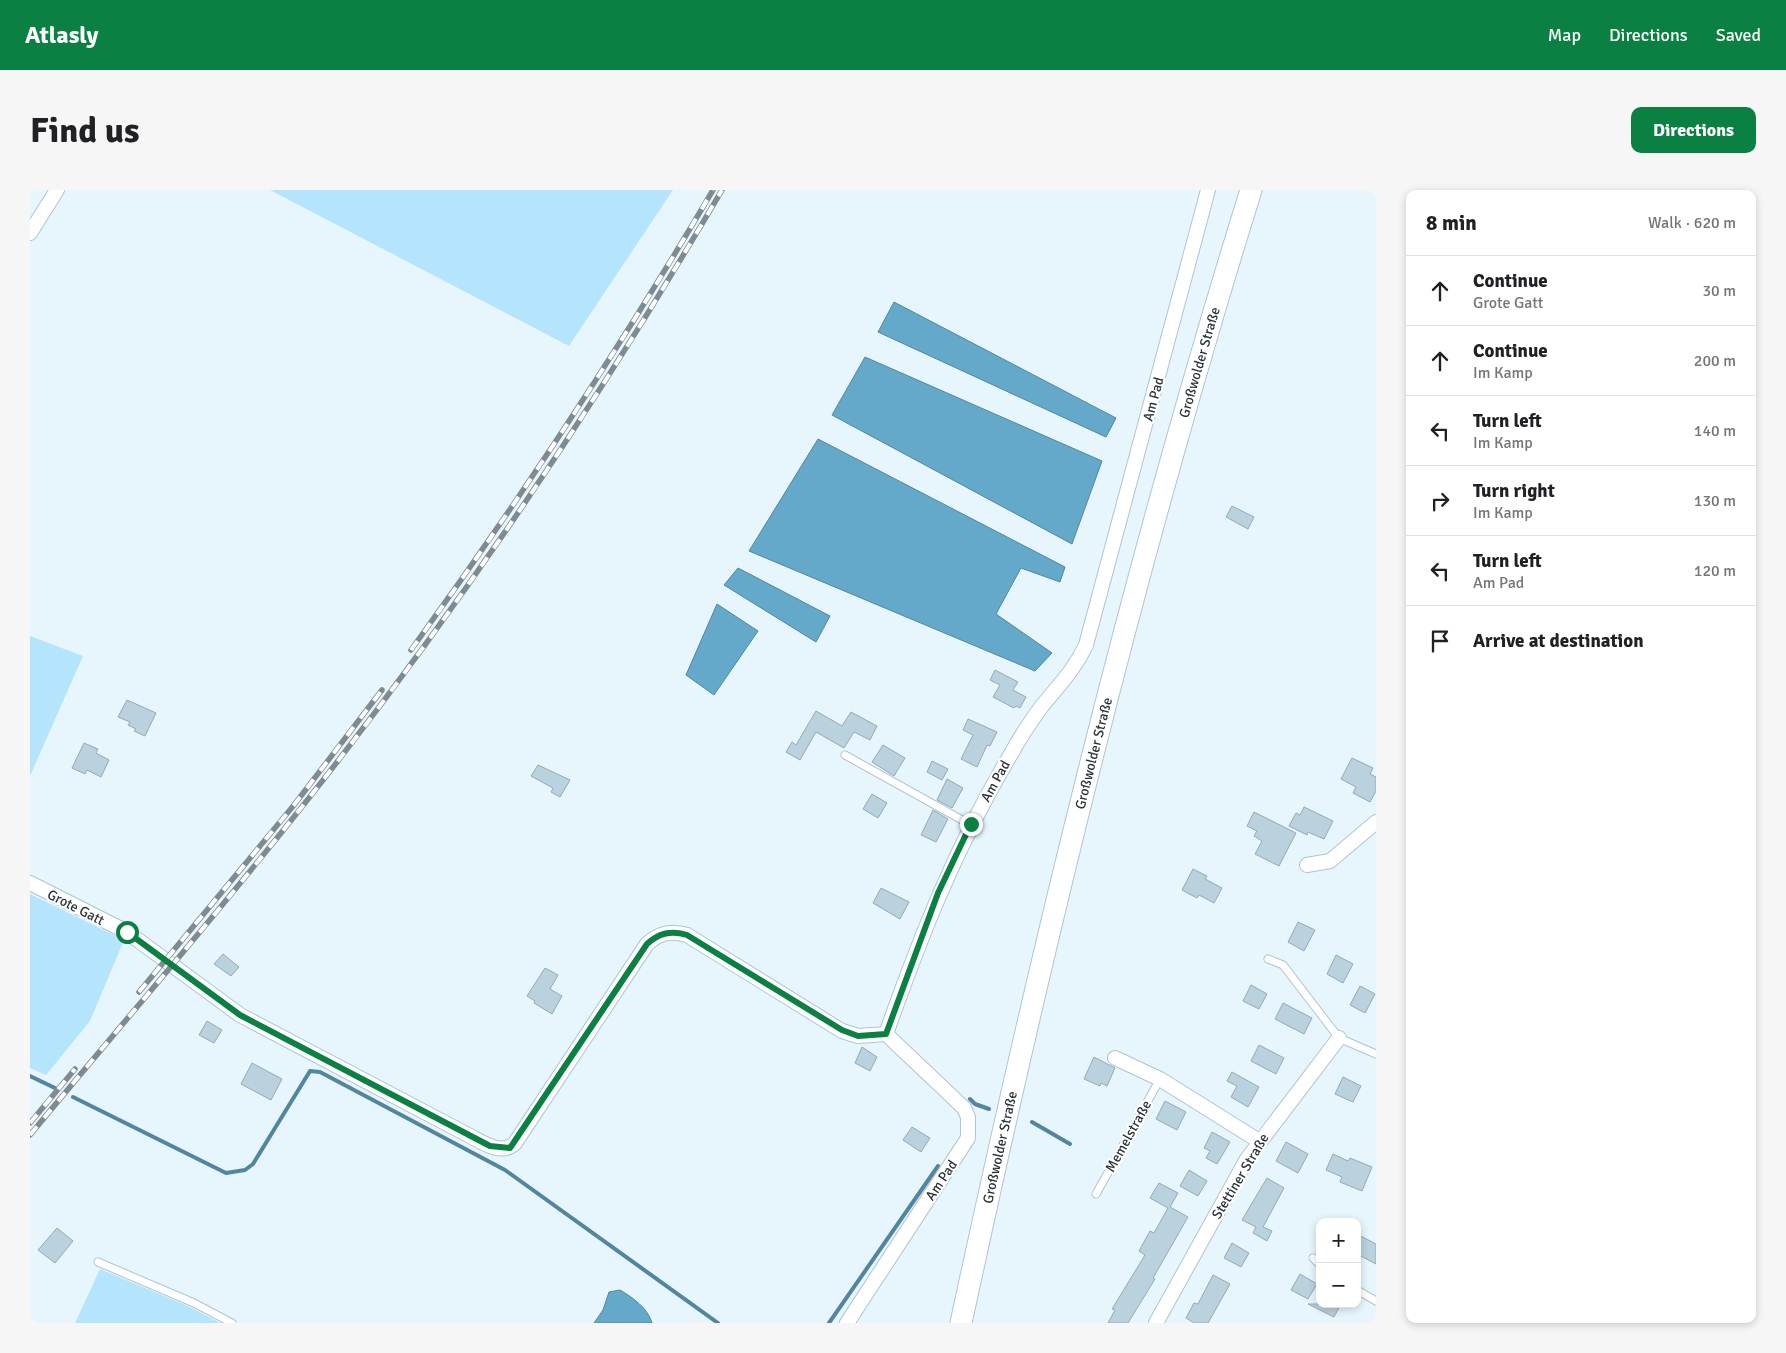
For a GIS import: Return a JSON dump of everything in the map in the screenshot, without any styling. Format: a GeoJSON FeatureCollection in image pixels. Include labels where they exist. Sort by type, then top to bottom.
{"type":"FeatureCollection","features":[{"type":"Feature","properties":{"kind":"main road","name":"Großwolder Straße"},"geometry":{"type":"LineString","coordinates":[[961,1323],[1035,988],[1118,654],[1213,314],[1251,190]]}},
{"type":"Feature","properties":{"kind":"street"},"geometry":{"type":"LineString","coordinates":[[30,232],[57,190]]}},
{"type":"Feature","properties":{"kind":"street","name":"Am Pad"},"geometry":{"type":"LineString","coordinates":[[847,1323],[968,1138],[968,1117],[964,1108],[886,1034],[938,893],[971,824],[1026,730],[1041,708],[1075,668],[1086,645],[1208,190]]}},
{"type":"Feature","properties":{"kind":"street"},"geometry":{"type":"LineString","coordinates":[[1307,864],[1330,861],[1376,822]]}},
{"type":"Feature","properties":{"kind":"street","name":"Grote Gatt"},"geometry":{"type":"LineString","coordinates":[[30,883],[127,932],[240,1015],[470,1136],[490,1146],[500,1148],[510,1148],[515,1143],[647,944],[661,934],[671,932],[687,935],[842,1030],[858,1036],[886,1034]]}},
{"type":"Feature","properties":{"kind":"street","name":"Stettiner Straße"},"geometry":{"type":"LineString","coordinates":[[1156,1323],[1247,1159],[1339,1038]]}},
{"type":"Feature","properties":{"kind":"street"},"geometry":{"type":"LineString","coordinates":[[1115,1058],[1160,1079],[1259,1141]]}},
{"type":"Feature","properties":{"kind":"lane"},"geometry":{"type":"LineString","coordinates":[[845,755],[971,824]]}},
{"type":"Feature","properties":{"kind":"lane"},"geometry":{"type":"LineString","coordinates":[[1268,959],[1282,965],[1339,1038],[1376,1054]]}},
{"type":"Feature","properties":{"kind":"lane","name":"Memelstraße"},"geometry":{"type":"LineString","coordinates":[[1096,1194],[1160,1079]]}},
{"type":"Feature","properties":{"kind":"lane"},"geometry":{"type":"LineString","coordinates":[[1313,1258],[1318,1263]]}},
{"type":"Feature","properties":{"kind":"lane"},"geometry":{"type":"LineString","coordinates":[[98,1262],[194,1303],[232,1323]]}},
{"type":"Feature","properties":{"kind":"lane"},"geometry":{"type":"LineString","coordinates":[[1361,1292],[1376,1301]]}},
{"type":"Feature","properties":{"kind":"shaded area"},"geometry":{"type":"Polygon","coordinates":[[[270,190],[673,190],[569,346],[270,190]]]}},
{"type":"Feature","properties":{"kind":"shaded area"},"geometry":{"type":"Polygon","coordinates":[[[894,302],[1116,418],[1106,437],[878,332],[894,302]]]}},
{"type":"Feature","properties":{"kind":"shaded area"},"geometry":{"type":"Polygon","coordinates":[[[865,357],[1102,461],[1072,544],[832,415],[865,357]]]}},
{"type":"Feature","properties":{"kind":"shaded area"},"geometry":{"type":"Polygon","coordinates":[[[818,439],[1065,567],[1060,582],[1021,568],[996,614],[1052,653],[1035,671],[749,551],[818,439]]]}},
{"type":"Feature","properties":{"kind":"shaded area"},"geometry":{"type":"Polygon","coordinates":[[[738,568],[830,616],[816,642],[724,585],[738,568]]]}},
{"type":"Feature","properties":{"kind":"shaded area"},"geometry":{"type":"Polygon","coordinates":[[[717,604],[758,631],[714,695],[686,675],[717,604]]]}},
{"type":"Feature","properties":{"kind":"shaded area"},"geometry":{"type":"Polygon","coordinates":[[[30,636],[83,656],[30,776],[30,636]]]}},
{"type":"Feature","properties":{"kind":"shaded area"},"geometry":{"type":"Polygon","coordinates":[[[30,894],[124,940],[90,1021],[46,1075],[30,1068],[30,894]]]}},
{"type":"Feature","properties":{"kind":"shaded area"},"geometry":{"type":"Polygon","coordinates":[[[100,1269],[190,1307],[220,1323],[75,1323],[100,1269]]]}},
{"type":"Feature","properties":{"kind":"shaded area"},"geometry":{"type":"Polygon","coordinates":[[[620,1290],[647,1312],[652,1323],[594,1323],[603,1310],[609,1292],[620,1290]]]}},
{"type":"Feature","properties":{"kind":"building"},"geometry":{"type":"Polygon","coordinates":[[[1232,506],[1254,517],[1248,529],[1226,517],[1232,506]]]}},
{"type":"Feature","properties":{"kind":"building"},"geometry":{"type":"Polygon","coordinates":[[[995,670],[1018,682],[1013,690],[1026,697],[1020,708],[1016,706],[1014,708],[993,697],[1000,685],[990,680],[995,670]]]}},
{"type":"Feature","properties":{"kind":"building"},"geometry":{"type":"Polygon","coordinates":[[[127,700],[156,713],[145,736],[134,731],[136,729],[128,725],[130,722],[118,717],[127,700]]]}},
{"type":"Feature","properties":{"kind":"building"},"geometry":{"type":"Polygon","coordinates":[[[816,711],[842,726],[851,712],[877,726],[870,740],[854,732],[844,748],[816,732],[800,760],[786,752],[792,742],[796,745],[816,711]]]}},
{"type":"Feature","properties":{"kind":"building"},"geometry":{"type":"Polygon","coordinates":[[[968,719],[997,732],[990,746],[987,745],[977,767],[961,759],[973,735],[963,730],[968,719]]]}},
{"type":"Feature","properties":{"kind":"building"},"geometry":{"type":"Polygon","coordinates":[[[84,743],[98,749],[96,753],[109,760],[101,777],[87,770],[85,774],[72,768],[84,743]]]}},
{"type":"Feature","properties":{"kind":"building"},"geometry":{"type":"Polygon","coordinates":[[[883,745],[905,758],[894,776],[872,762],[883,745]]]}},
{"type":"Feature","properties":{"kind":"building"},"geometry":{"type":"Polygon","coordinates":[[[1352,758],[1373,768],[1370,774],[1376,777],[1376,791],[1370,802],[1353,793],[1356,787],[1341,779],[1352,758]]]}},
{"type":"Feature","properties":{"kind":"building"},"geometry":{"type":"Polygon","coordinates":[[[932,761],[948,769],[942,780],[927,772],[932,761]]]}},
{"type":"Feature","properties":{"kind":"building"},"geometry":{"type":"Polygon","coordinates":[[[538,765],[570,780],[560,797],[551,792],[553,788],[531,776],[538,765]]]}},
{"type":"Feature","properties":{"kind":"building"},"geometry":{"type":"Polygon","coordinates":[[[947,779],[963,788],[952,808],[937,800],[947,779]]]}},
{"type":"Feature","properties":{"kind":"building"},"geometry":{"type":"Polygon","coordinates":[[[872,794],[887,803],[878,818],[863,809],[872,794]]]}},
{"type":"Feature","properties":{"kind":"building"},"geometry":{"type":"Polygon","coordinates":[[[1304,807],[1333,821],[1324,839],[1308,832],[1307,835],[1289,826],[1296,813],[1300,815],[1304,807]]]}},
{"type":"Feature","properties":{"kind":"building"},"geometry":{"type":"Polygon","coordinates":[[[933,810],[948,819],[936,842],[921,835],[933,810]]]}},
{"type":"Feature","properties":{"kind":"building"},"geometry":{"type":"Polygon","coordinates":[[[1254,812],[1296,833],[1279,866],[1255,854],[1262,841],[1254,836],[1257,831],[1247,826],[1254,812]]]}},
{"type":"Feature","properties":{"kind":"building"},"geometry":{"type":"Polygon","coordinates":[[[1193,869],[1207,876],[1205,879],[1222,888],[1214,903],[1199,895],[1197,898],[1182,890],[1193,869]]]}},
{"type":"Feature","properties":{"kind":"building"},"geometry":{"type":"Polygon","coordinates":[[[881,888],[909,902],[900,919],[873,903],[881,888]]]}},
{"type":"Feature","properties":{"kind":"building"},"geometry":{"type":"Polygon","coordinates":[[[1298,922],[1315,930],[1304,951],[1288,942],[1298,922]]]}},
{"type":"Feature","properties":{"kind":"building"},"geometry":{"type":"Polygon","coordinates":[[[223,954],[239,967],[231,976],[214,964],[223,954]]]}},
{"type":"Feature","properties":{"kind":"building"},"geometry":{"type":"Polygon","coordinates":[[[1336,955],[1353,964],[1343,983],[1327,974],[1336,955]]]}},
{"type":"Feature","properties":{"kind":"building"},"geometry":{"type":"Polygon","coordinates":[[[545,968],[558,975],[550,989],[562,996],[552,1014],[534,1003],[535,1001],[527,996],[545,968]]]}},
{"type":"Feature","properties":{"kind":"building"},"geometry":{"type":"Polygon","coordinates":[[[1251,985],[1267,994],[1259,1009],[1243,1001],[1251,985]]]}},
{"type":"Feature","properties":{"kind":"building"},"geometry":{"type":"Polygon","coordinates":[[[1360,986],[1375,994],[1365,1013],[1350,1005],[1360,986]]]}},
{"type":"Feature","properties":{"kind":"building"},"geometry":{"type":"Polygon","coordinates":[[[1283,1003],[1312,1018],[1304,1034],[1275,1019],[1283,1003]]]}},
{"type":"Feature","properties":{"kind":"building"},"geometry":{"type":"Polygon","coordinates":[[[207,1021],[222,1030],[214,1043],[199,1035],[207,1021]]]}},
{"type":"Feature","properties":{"kind":"building"},"geometry":{"type":"Polygon","coordinates":[[[1259,1045],[1284,1058],[1276,1074],[1251,1061],[1259,1045]]]}},
{"type":"Feature","properties":{"kind":"building"},"geometry":{"type":"Polygon","coordinates":[[[862,1047],[877,1057],[870,1071],[855,1063],[862,1047]]]}},
{"type":"Feature","properties":{"kind":"building"},"geometry":{"type":"Polygon","coordinates":[[[1094,1057],[1115,1068],[1107,1086],[1101,1083],[1100,1086],[1084,1079],[1094,1057]]]}},
{"type":"Feature","properties":{"kind":"building"},"geometry":{"type":"Polygon","coordinates":[[[252,1063],[282,1079],[271,1100],[241,1084],[252,1063]]]}},
{"type":"Feature","properties":{"kind":"building"},"geometry":{"type":"Polygon","coordinates":[[[1232,1072],[1259,1087],[1248,1107],[1231,1097],[1237,1086],[1227,1081],[1232,1072]]]}},
{"type":"Feature","properties":{"kind":"building"},"geometry":{"type":"Polygon","coordinates":[[[1343,1077],[1361,1086],[1353,1102],[1335,1094],[1343,1077]]]}},
{"type":"Feature","properties":{"kind":"building"},"geometry":{"type":"Polygon","coordinates":[[[1165,1101],[1186,1112],[1177,1130],[1156,1119],[1165,1101]]]}},
{"type":"Feature","properties":{"kind":"building"},"geometry":{"type":"Polygon","coordinates":[[[912,1127],[930,1138],[921,1152],[903,1140],[912,1127]]]}},
{"type":"Feature","properties":{"kind":"building"},"geometry":{"type":"Polygon","coordinates":[[[1212,1132],[1230,1142],[1217,1164],[1206,1158],[1210,1151],[1204,1148],[1212,1132]]]}},
{"type":"Feature","properties":{"kind":"building"},"geometry":{"type":"Polygon","coordinates":[[[1286,1142],[1308,1154],[1298,1173],[1276,1161],[1286,1142]]]}},
{"type":"Feature","properties":{"kind":"building"},"geometry":{"type":"Polygon","coordinates":[[[1333,1154],[1348,1161],[1350,1158],[1372,1167],[1362,1191],[1340,1182],[1342,1177],[1326,1170],[1333,1154]]]}},
{"type":"Feature","properties":{"kind":"building"},"geometry":{"type":"Polygon","coordinates":[[[1189,1170],[1207,1181],[1198,1196],[1180,1186],[1189,1170]]]}},
{"type":"Feature","properties":{"kind":"building"},"geometry":{"type":"Polygon","coordinates":[[[1267,1178],[1284,1188],[1263,1227],[1272,1231],[1267,1241],[1253,1233],[1256,1227],[1242,1220],[1267,1178]]]}},
{"type":"Feature","properties":{"kind":"building"},"geometry":{"type":"Polygon","coordinates":[[[1159,1183],[1178,1193],[1170,1207],[1188,1217],[1153,1278],[1155,1279],[1128,1323],[1108,1323],[1115,1310],[1112,1309],[1145,1255],[1139,1251],[1150,1231],[1154,1233],[1168,1208],[1150,1198],[1159,1183]]]}},
{"type":"Feature","properties":{"kind":"building"},"geometry":{"type":"Polygon","coordinates":[[[57,1228],[73,1241],[55,1263],[38,1250],[57,1228]]]}},
{"type":"Feature","properties":{"kind":"building"},"geometry":{"type":"Polygon","coordinates":[[[1361,1236],[1376,1244],[1376,1264],[1361,1256],[1361,1236]]]}},
{"type":"Feature","properties":{"kind":"building"},"geometry":{"type":"Polygon","coordinates":[[[1232,1243],[1249,1253],[1241,1267],[1224,1258],[1232,1243]]]}},
{"type":"Feature","properties":{"kind":"building"},"geometry":{"type":"Polygon","coordinates":[[[1300,1274],[1316,1283],[1308,1299],[1291,1290],[1300,1274]]]}},
{"type":"Feature","properties":{"kind":"building"},"geometry":{"type":"Polygon","coordinates":[[[1213,1275],[1230,1284],[1208,1323],[1194,1323],[1186,1318],[1194,1303],[1198,1304],[1213,1275]]]}},
{"type":"Feature","properties":{"kind":"building"},"geometry":{"type":"Polygon","coordinates":[[[1308,1304],[1316,1304],[1316,1308],[1308,1304]]]}},
{"type":"Feature","properties":{"kind":"building"},"geometry":{"type":"Polygon","coordinates":[[[1316,1308],[1339,1308],[1334,1317],[1316,1308]]]}},
{"type":"Feature","properties":{"kind":"waterway"},"geometry":{"type":"LineString","coordinates":[[73,1097],[226,1173],[245,1170],[253,1164],[310,1071],[320,1072],[505,1170],[718,1323]]}},
{"type":"Feature","properties":{"kind":"waterway"},"geometry":{"type":"LineString","coordinates":[[30,1076],[57,1089]]}},
{"type":"Feature","properties":{"kind":"waterway"},"geometry":{"type":"LineString","coordinates":[[970,1099],[975,1104],[989,1109]]}},
{"type":"Feature","properties":{"kind":"waterway"},"geometry":{"type":"LineString","coordinates":[[1032,1122],[1070,1144]]}},
{"type":"Feature","properties":{"kind":"waterway"},"geometry":{"type":"LineString","coordinates":[[829,1323],[938,1166]]}},
{"type":"Feature","properties":{"kind":"railway"},"geometry":{"type":"LineString","coordinates":[[411,650],[491,537],[568,423],[642,308],[713,190]]}},
{"type":"Feature","properties":{"kind":"railway"},"geometry":{"type":"LineString","coordinates":[[30,1135],[268,849],[414,659],[469,583],[574,429],[625,350],[722,190]]}},
{"type":"Feature","properties":{"kind":"railway"},"geometry":{"type":"LineString","coordinates":[[139,992],[294,805],[382,690]]}},
{"type":"Feature","properties":{"kind":"railway"},"geometry":{"type":"LineString","coordinates":[[30,1123],[75,1069]]}},
{"type":"Feature","properties":{"kind":"route"},"geometry":{"type":"LineString","coordinates":[[127,932],[240,1015],[490,1146],[510,1148],[647,944],[661,934],[679,932],[687,935],[842,1030],[858,1036],[886,1034],[938,893],[971,824]]}}]}
